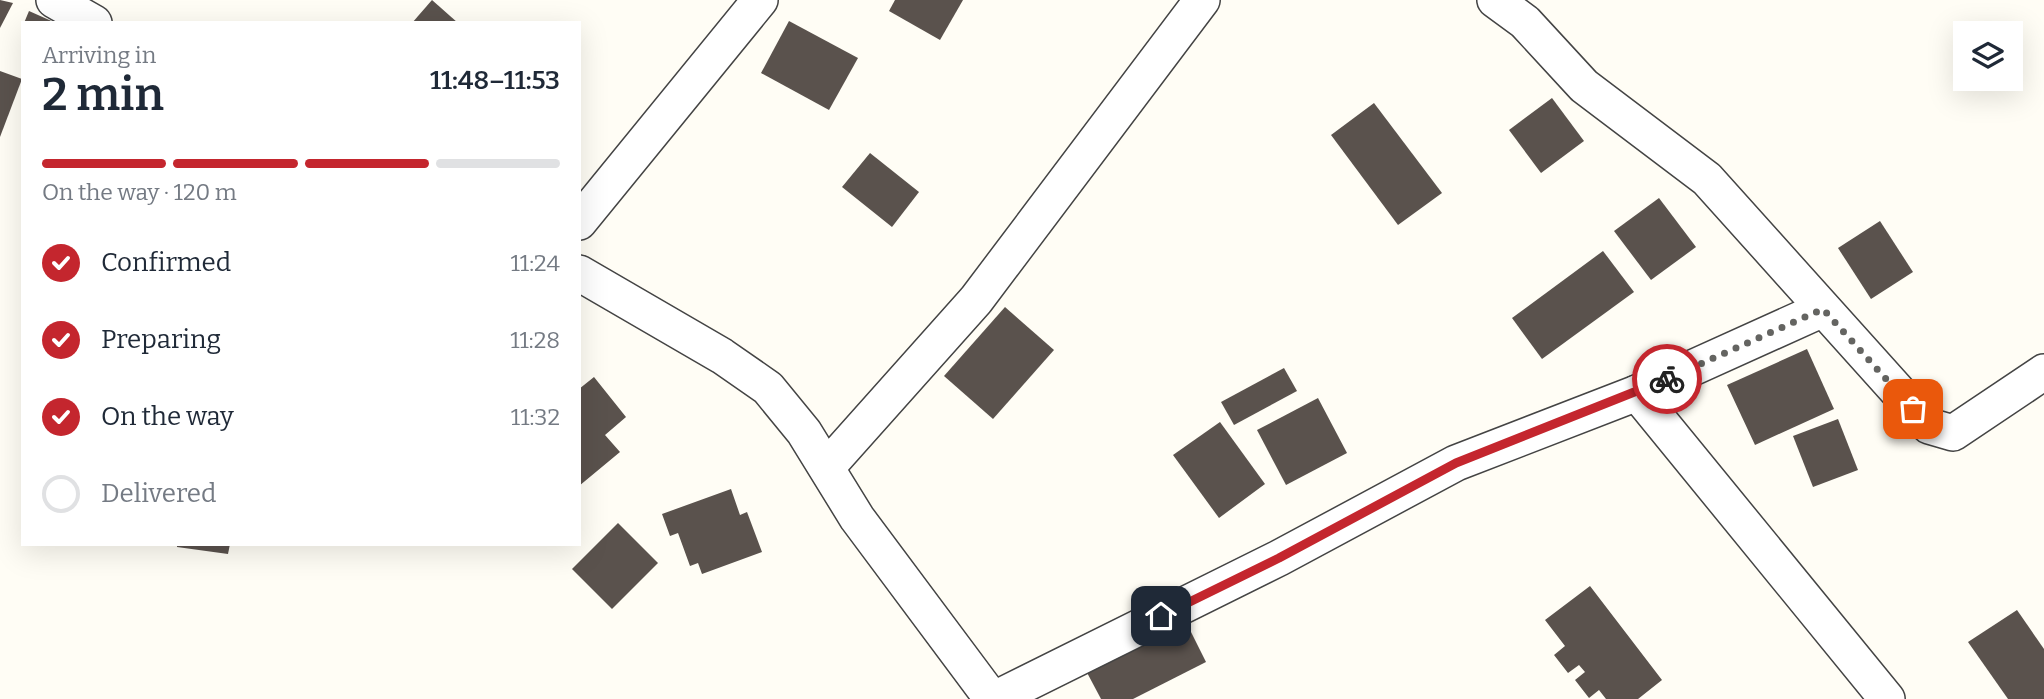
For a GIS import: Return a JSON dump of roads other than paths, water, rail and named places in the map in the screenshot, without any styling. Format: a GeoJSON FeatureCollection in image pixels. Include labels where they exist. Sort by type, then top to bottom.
{"type":"FeatureCollection","features":[{"type":"Feature","properties":{"kind":"street"},"geometry":{"type":"LineString","coordinates":[[54,0],[91,21]]}},
{"type":"Feature","properties":{"kind":"street"},"geometry":{"type":"LineString","coordinates":[[581,220],[760,0]]}},
{"type":"Feature","properties":{"kind":"street"},"geometry":{"type":"LineString","coordinates":[[827,467],[976,300],[1202,0]]}},
{"type":"Feature","properties":{"kind":"street"},"geometry":{"type":"LineString","coordinates":[[1495,0],[1525,22],[1584,86],[1707,179],[1928,426],[1953,433],[2044,372]]}},
{"type":"Feature","properties":{"kind":"street"},"geometry":{"type":"LineString","coordinates":[[581,274],[722,356],[768,388],[804,432],[857,518],[993,699],[1279,558],[1456,463],[1637,393],[1823,309]]}},
{"type":"Feature","properties":{"kind":"street"},"geometry":{"type":"LineString","coordinates":[[1637,393],[1887,699]]}}]}
